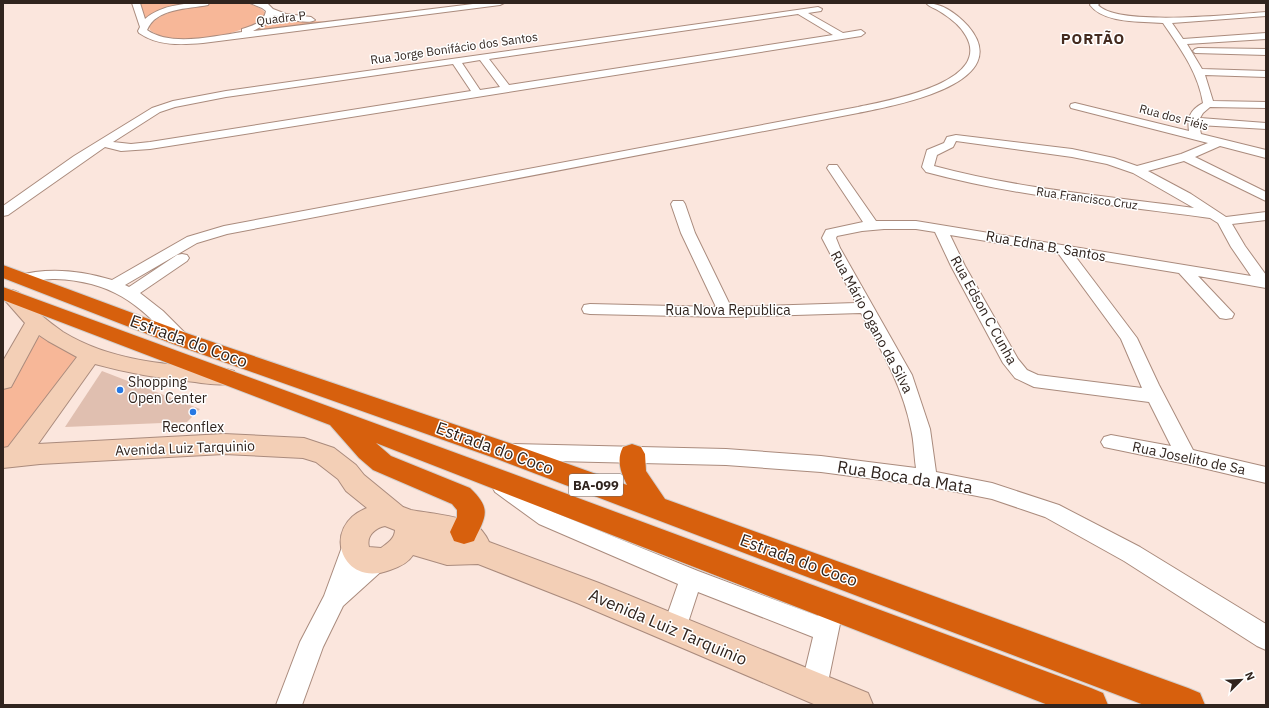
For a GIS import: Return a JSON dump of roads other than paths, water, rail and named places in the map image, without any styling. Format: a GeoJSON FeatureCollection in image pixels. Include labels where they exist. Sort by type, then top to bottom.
{"type":"FeatureCollection","features":[{"type":"Feature","properties":{"kind":"highway","name":"Estrada do Coco"},"geometry":{"type":"LineString","coordinates":[[10,285],[181,339],[506,452],[1188,705]]}},
{"type":"Feature","properties":{"kind":"highway","name":"Estrada do Coco"},"geometry":{"type":"LineString","coordinates":[[10,285],[226,377],[488,475],[829,618],[1091,705]]}},
{"type":"Feature","properties":{"kind":"highway"},"geometry":{"type":"LineString","coordinates":[[338,419],[368,452],[382,463],[461,496],[471,506],[472,541]]}},
{"type":"Feature","properties":{"kind":"highway"},"geometry":{"type":"LineString","coordinates":[[632,454],[633,471],[654,507]]}},
{"type":"Feature","properties":{"kind":"street"},"geometry":{"type":"LineString","coordinates":[[136,3],[143,25],[142,31],[147,36],[157,39],[185,41],[210,39],[238,33],[265,21],[270,15],[270,11]]}},
{"type":"Feature","properties":{"kind":"street"},"geometry":{"type":"LineString","coordinates":[[143,25],[150,19],[162,13],[177,8],[205,3]]}},
{"type":"Feature","properties":{"kind":"street"},"geometry":{"type":"LineString","coordinates":[[254,3],[265,6],[270,11],[284,16],[311,20],[356,21],[500,3]]}},
{"type":"Feature","properties":{"kind":"street"},"geometry":{"type":"LineString","coordinates":[[113,286],[192,240],[254,224],[858,110],[922,95],[941,88],[954,80],[971,65],[976,55],[975,46],[969,33],[957,20],[941,8],[930,3]]}},
{"type":"Feature","properties":{"kind":"street"},"geometry":{"type":"LineString","coordinates":[[1096,3],[1094,5],[1098,10],[1111,16],[1166,21],[1266,14]]}},
{"type":"Feature","properties":{"kind":"street","name":"Rua Jorge Bonifácio dos Santos"},"geometry":{"type":"LineString","coordinates":[[51,181],[78,159],[156,110],[181,102],[226,94],[818,9]]}},
{"type":"Feature","properties":{"kind":"street"},"geometry":{"type":"LineString","coordinates":[[800,12],[842,36]]}},
{"type":"Feature","properties":{"kind":"street","name":"Quadra P"},"geometry":{"type":"LineString","coordinates":[[210,39],[356,21]]}},
{"type":"Feature","properties":{"kind":"street"},"geometry":{"type":"LineString","coordinates":[[1166,21],[1199,72],[1207,96],[1208,104]]}},
{"type":"Feature","properties":{"kind":"street"},"geometry":{"type":"LineString","coordinates":[[3,227],[9,209],[51,181],[118,147],[177,141],[861,33]]}},
{"type":"Feature","properties":{"kind":"street"},"geometry":{"type":"LineString","coordinates":[[1183,46],[1266,36]]}},
{"type":"Feature","properties":{"kind":"street"},"geometry":{"type":"LineString","coordinates":[[1183,46],[1266,52]]}},
{"type":"Feature","properties":{"kind":"street"},"geometry":{"type":"LineString","coordinates":[[482,58],[506,88]]}},
{"type":"Feature","properties":{"kind":"street"},"geometry":{"type":"LineString","coordinates":[[456,61],[476,93]]}},
{"type":"Feature","properties":{"kind":"street"},"geometry":{"type":"LineString","coordinates":[[1199,72],[1266,74]]}},
{"type":"Feature","properties":{"kind":"street"},"geometry":{"type":"LineString","coordinates":[[1196,136],[1192,125],[1201,107],[1208,104],[1266,105]]}},
{"type":"Feature","properties":{"kind":"street","name":"Rua dos Fiéis"},"geometry":{"type":"LineString","coordinates":[[1075,106],[1266,154]]}},
{"type":"Feature","properties":{"kind":"street"},"geometry":{"type":"LineString","coordinates":[[1193,121],[1266,126]]}},
{"type":"Feature","properties":{"kind":"street","name":"Rua Francisco Cruz"},"geometry":{"type":"LineString","coordinates":[[1137,170],[1110,161],[1072,153],[963,139],[950,139],[948,145],[931,153],[928,163],[928,167],[930,169],[963,178],[1114,202],[1218,217],[1266,216]]}},
{"type":"Feature","properties":{"kind":"street"},"geometry":{"type":"LineString","coordinates":[[1137,170],[1185,157],[1219,142]]}},
{"type":"Feature","properties":{"kind":"street"},"geometry":{"type":"LineString","coordinates":[[105,143],[118,147]]}},
{"type":"Feature","properties":{"kind":"street"},"geometry":{"type":"LineString","coordinates":[[1185,157],[1266,197]]}},
{"type":"Feature","properties":{"kind":"street"},"geometry":{"type":"LineString","coordinates":[[832,168],[873,227]]}},
{"type":"Feature","properties":{"kind":"street"},"geometry":{"type":"LineString","coordinates":[[1137,170],[1186,197],[1218,217],[1265,283]]}},
{"type":"Feature","properties":{"kind":"street"},"geometry":{"type":"LineString","coordinates":[[678,204],[688,233],[726,312]]}},
{"type":"Feature","properties":{"kind":"street","name":"Rua Edna B. Santos"},"geometry":{"type":"LineString","coordinates":[[829,238],[831,233],[839,230],[916,225],[1062,248],[1265,283]]}},
{"type":"Feature","properties":{"kind":"street","name":"Rua Edson C Cunha"},"geometry":{"type":"LineString","coordinates":[[940,229],[958,266],[1012,363],[1021,374],[1034,381],[1156,396]]}},
{"type":"Feature","properties":{"kind":"street"},"geometry":{"type":"LineString","coordinates":[[130,293],[198,248],[212,236]]}},
{"type":"Feature","properties":{"kind":"street","name":"Rua Mário Ogano da Silva"},"geometry":{"type":"LineString","coordinates":[[829,238],[833,248],[903,375],[914,404],[921,429],[927,478]]}},
{"type":"Feature","properties":{"kind":"street"},"geometry":{"type":"LineString","coordinates":[[1062,248],[1129,338],[1186,456]]}},
{"type":"Feature","properties":{"kind":"street"},"geometry":{"type":"LineString","coordinates":[[1182,269],[1226,314]]}},
{"type":"Feature","properties":{"kind":"street"},"geometry":{"type":"LineString","coordinates":[[181,339],[155,312],[130,293],[113,286],[61,274],[49,274],[10,285],[36,322],[67,343],[91,354],[133,367],[163,372],[226,377]]}},
{"type":"Feature","properties":{"kind":"street"},"geometry":{"type":"LineString","coordinates":[[132,275],[143,276],[150,280]]}},
{"type":"Feature","properties":{"kind":"street","name":"Rua Nova Republica"},"geometry":{"type":"LineString","coordinates":[[590,309],[726,312],[866,308]]}},
{"type":"Feature","properties":{"kind":"street"},"geometry":{"type":"LineString","coordinates":[[3,381],[36,322]]}},
{"type":"Feature","properties":{"kind":"street"},"geometry":{"type":"LineString","coordinates":[[9,457],[91,354]]}},
{"type":"Feature","properties":{"kind":"street","name":"Rua Joselito de Sa"},"geometry":{"type":"LineString","coordinates":[[1111,442],[1186,456],[1266,475]]}},
{"type":"Feature","properties":{"kind":"street","name":"Avenida Luiz Tarquinio"},"geometry":{"type":"LineString","coordinates":[[9,457],[224,444],[304,448],[325,455],[347,472],[355,483],[402,525],[447,552],[472,541],[674,630],[856,705]]}},
{"type":"Feature","properties":{"kind":"street","name":"Rua Boca da Mata"},"geometry":{"type":"LineString","coordinates":[[506,452],[726,457],[814,463],[927,478],[992,491],[1052,511],[1132,554],[1266,638]]}},
{"type":"Feature","properties":{"kind":"street"},"geometry":{"type":"LineString","coordinates":[[488,475],[546,518],[691,579],[829,618],[814,687]]}},
{"type":"Feature","properties":{"kind":"street"},"geometry":{"type":"LineString","coordinates":[[289,705],[312,642],[334,600],[357,536],[376,516],[402,525],[402,549],[395,555],[377,561],[369,561],[361,558],[356,553],[357,536],[355,483]]}},
{"type":"Feature","properties":{"kind":"street"},"geometry":{"type":"LineString","coordinates":[[334,600],[377,561]]}},
{"type":"Feature","properties":{"kind":"street"},"geometry":{"type":"LineString","coordinates":[[674,630],[691,579]]}},
{"type":"Feature","properties":{"kind":"place","name":"Shopping Open Center"},"geometry":{"type":"Point","coordinates":[120,390]}},
{"type":"Feature","properties":{"kind":"place","name":"Reconflex"},"geometry":{"type":"Point","coordinates":[193,412]}},
{"type":"Feature","properties":{"kind":"district","name":"PORTÃO"},"geometry":{"type":"Point","coordinates":[1093,38]}}]}
